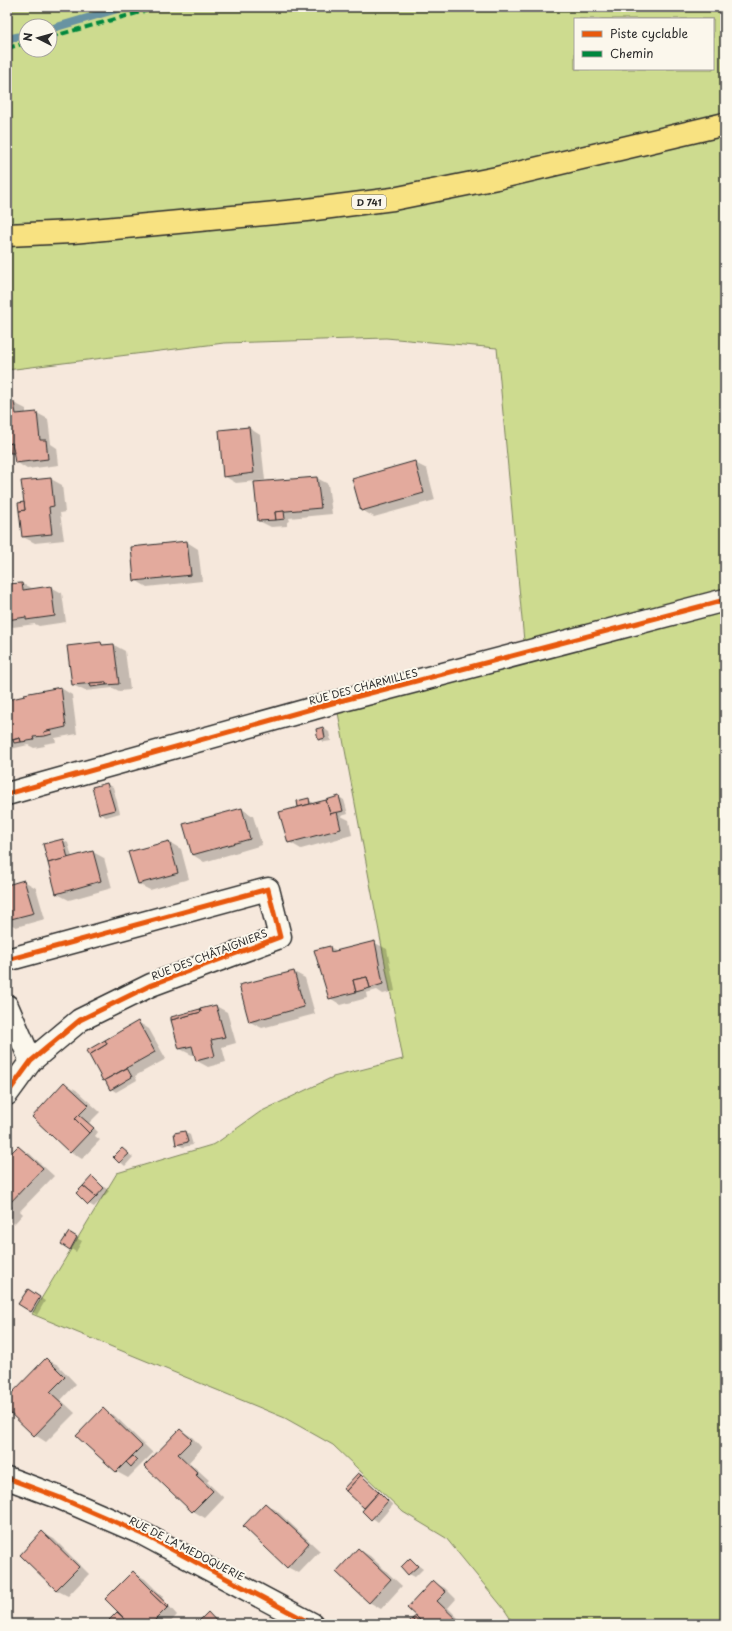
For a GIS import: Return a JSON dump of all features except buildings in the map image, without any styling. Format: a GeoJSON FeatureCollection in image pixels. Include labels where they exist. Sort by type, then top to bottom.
{"type":"FeatureCollection","features":[{"type":"Feature","properties":{"kind":"main road","name":"D 741"},"geometry":{"type":"LineString","coordinates":[[7,236],[72,232],[300,211],[393,199],[497,178],[725,124]]}},
{"type":"Feature","properties":{"kind":"street","name":"RUE DES CHARMILLES"},"geometry":{"type":"LineString","coordinates":[[7,794],[336,702],[725,600]]}},
{"type":"Feature","properties":{"kind":"street","name":"RUE DES CHÂTAIGNIERS"},"geometry":{"type":"LineString","coordinates":[[7,960],[268,889],[280,937],[144,988],[80,1020],[31,1061],[7,1094]]}},
{"type":"Feature","properties":{"kind":"street"},"geometry":{"type":"LineString","coordinates":[[7,1006],[31,1061]]}},
{"type":"Feature","properties":{"kind":"street","name":"RUE DE LA MEDOQUERIE"},"geometry":{"type":"LineString","coordinates":[[7,1478],[58,1497],[143,1534],[312,1624]]}},
{"type":"Feature","properties":{"kind":"green space"},"geometry":{"type":"Polygon","coordinates":[[[7,7],[725,7],[725,1624],[514,1624],[504,1609],[446,1538],[403,1512],[333,1445],[285,1418],[32,1314],[117,1173],[215,1144],[260,1112],[333,1077],[403,1059],[336,702],[525,652],[497,348],[386,338],[224,343],[7,370],[7,7]]]}},
{"type":"Feature","properties":{"kind":"waterway"},"geometry":{"type":"LineString","coordinates":[[58,27],[124,7]]}},
{"type":"Feature","properties":{"kind":"waterway"},"geometry":{"type":"LineString","coordinates":[[7,39],[18,37]]}},
{"type":"Feature","properties":{"kind":"marked path"},"geometry":{"type":"LineString","coordinates":[[7,11],[12,7]]}},
{"type":"Feature","properties":{"kind":"marked path"},"geometry":{"type":"LineString","coordinates":[[58,35],[159,7]]}},
{"type":"Feature","properties":{"kind":"marked path"},"geometry":{"type":"LineString","coordinates":[[7,48],[18,45]]}},
{"type":"Feature","properties":{"kind":"cycle path"},"geometry":{"type":"LineString","coordinates":[[7,794],[336,702],[725,600]]}},
{"type":"Feature","properties":{"kind":"cycle path"},"geometry":{"type":"LineString","coordinates":[[7,960],[268,889],[280,937],[151,985],[80,1020],[31,1061],[7,1094]]}},
{"type":"Feature","properties":{"kind":"cycle path"},"geometry":{"type":"LineString","coordinates":[[7,1478],[58,1497],[143,1534],[312,1624]]}}]}
